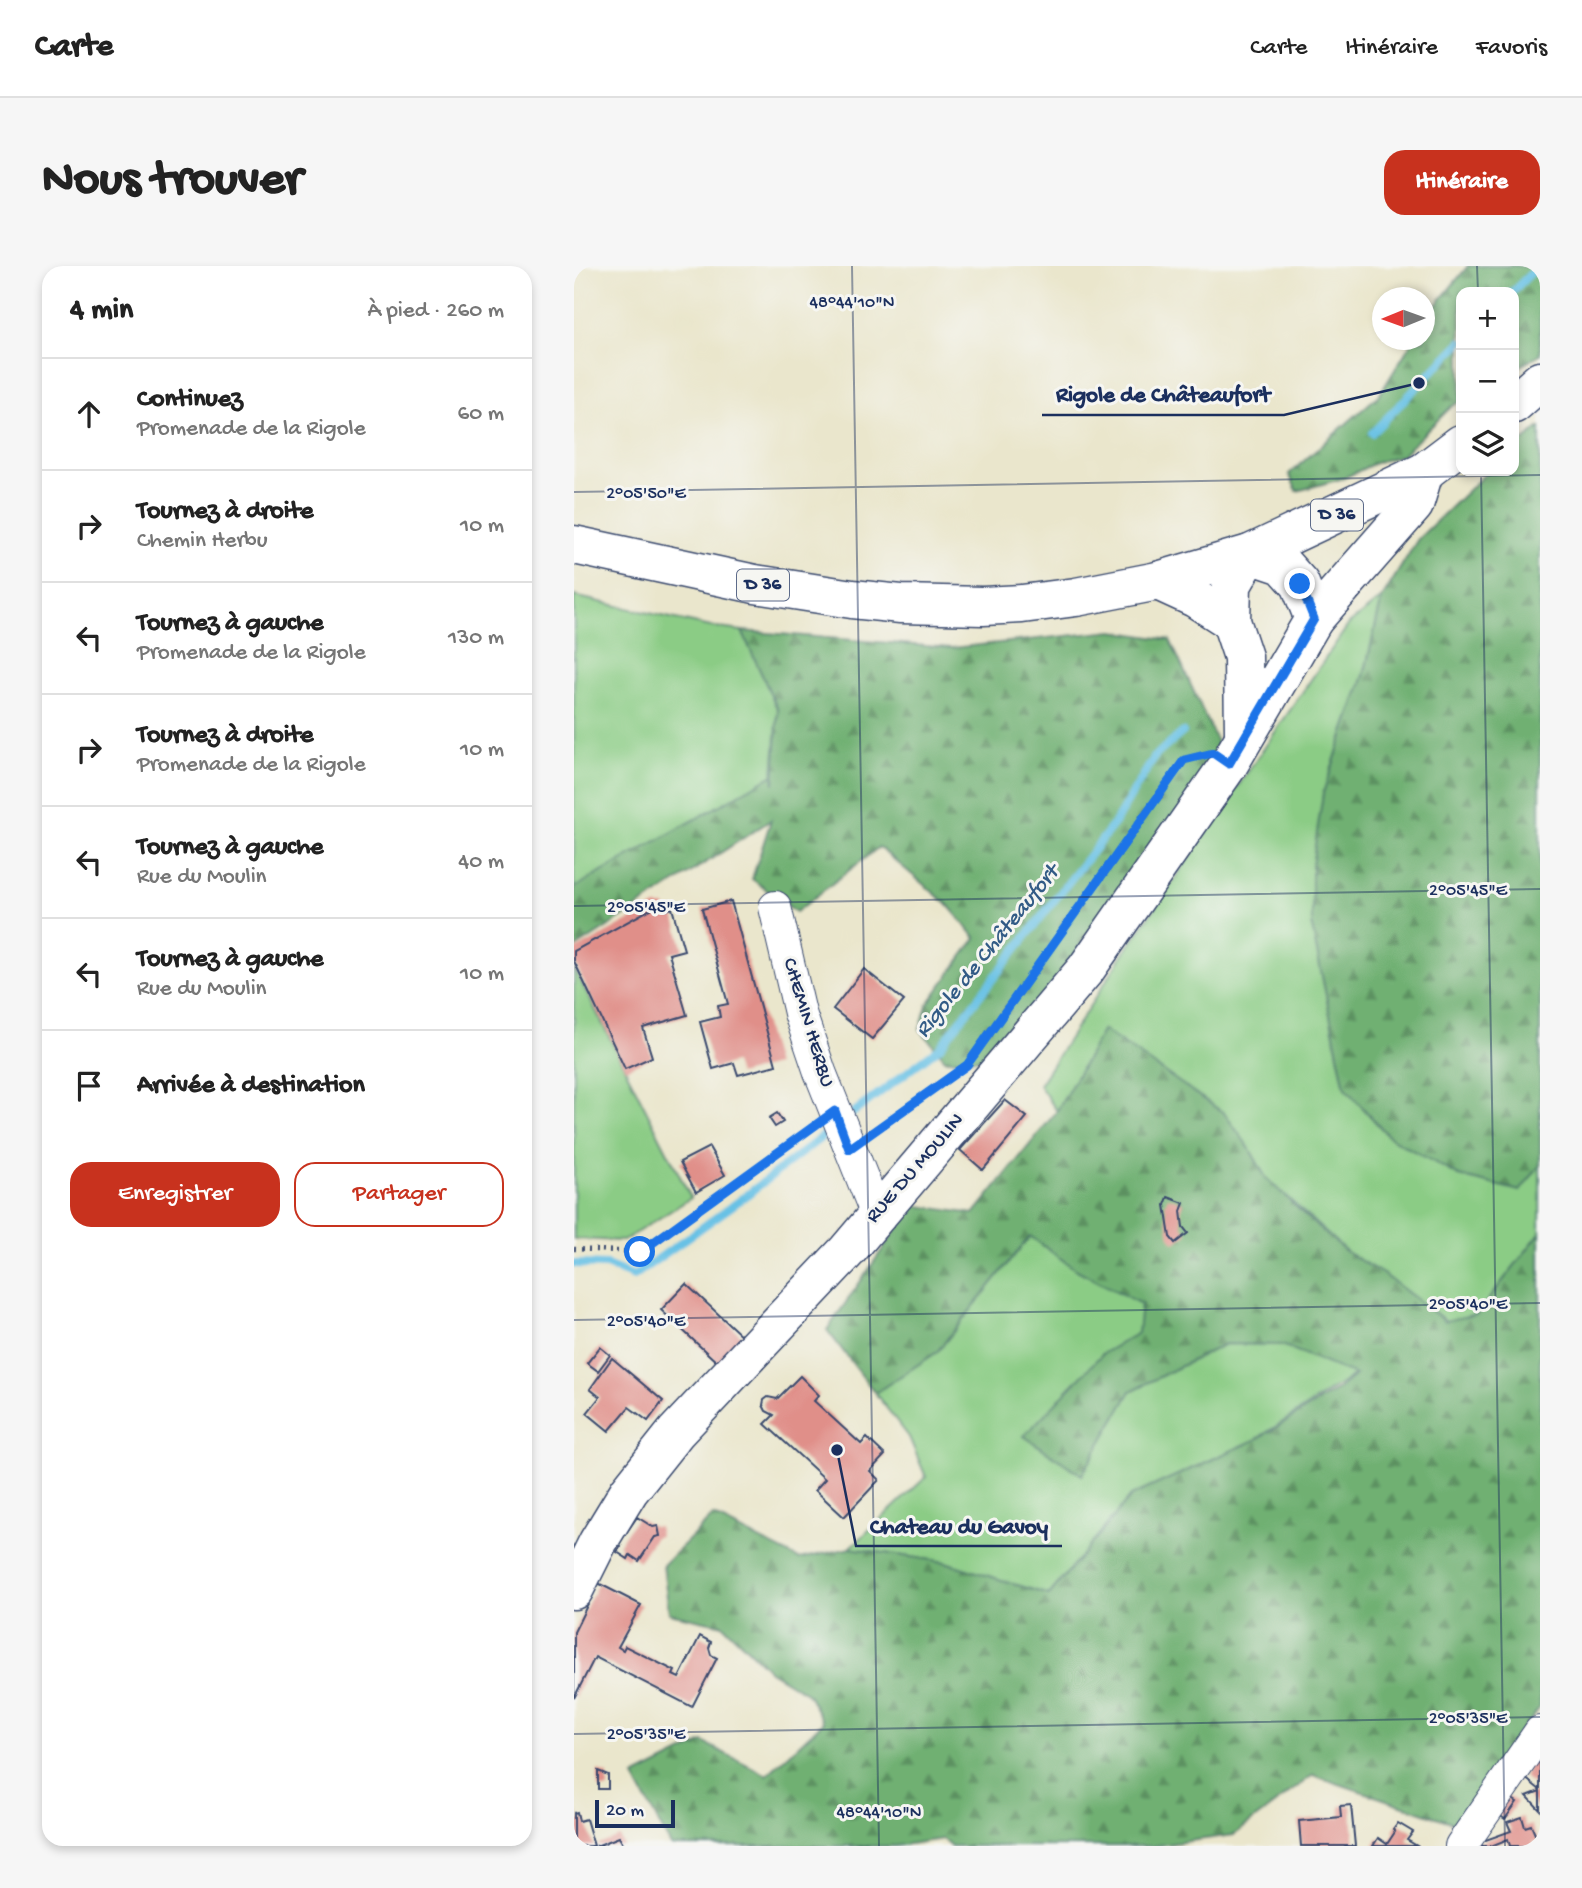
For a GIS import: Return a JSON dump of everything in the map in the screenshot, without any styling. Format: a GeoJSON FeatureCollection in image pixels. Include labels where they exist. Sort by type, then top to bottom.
{"type":"FeatureCollection","features":[{"type":"Feature","properties":{"kind":"street"},"geometry":{"type":"LineString","coordinates":[[1519,400],[1540,381]]}},
{"type":"Feature","properties":{"kind":"street","name":"D 36"},"geometry":{"type":"LineString","coordinates":[[574,545],[755,584],[901,604],[1022,604],[1076,597],[1158,581],[1250,554],[1330,519],[1423,472],[1456,448]]}},
{"type":"Feature","properties":{"kind":"street","name":"RUE DU MOULIN"},"geometry":{"type":"LineString","coordinates":[[574,1590],[598,1542],[629,1491],[676,1432],[846,1251],[1086,969],[1236,749],[1314,619],[1414,505],[1423,472]]}},
{"type":"Feature","properties":{"kind":"street"},"geometry":{"type":"LineString","coordinates":[[1236,749],[1243,657],[1231,621],[1232,584],[1250,554],[1283,565],[1300,584],[1314,619]]}},
{"type":"Feature","properties":{"kind":"street"},"geometry":{"type":"LineString","coordinates":[[1158,581],[1195,598],[1231,621]]}},
{"type":"Feature","properties":{"kind":"street","name":"CHEMIN HERBU"},"geometry":{"type":"LineString","coordinates":[[775,908],[800,1013],[877,1215]]}},
{"type":"Feature","properties":{"kind":"street"},"geometry":{"type":"LineString","coordinates":[[1461,1846],[1540,1732]]}},
{"type":"Feature","properties":{"kind":"path"},"geometry":{"type":"LineString","coordinates":[[1007,1008],[1184,760],[1236,749]]}},
{"type":"Feature","properties":{"kind":"path"},"geometry":{"type":"LineString","coordinates":[[574,1249],[640,1252],[842,1129],[956,1072]]}},
{"type":"Feature","properties":{"kind":"green space"},"geometry":{"type":"Polygon","coordinates":[[[1468,266],[1540,266],[1540,354],[1519,367],[1519,287],[1456,287],[1456,404],[1402,455],[1375,463],[1344,478],[1297,491],[1289,474],[1380,394],[1407,350],[1435,350],[1435,306],[1468,266]]]}},
{"type":"Feature","properties":{"kind":"green space"},"geometry":{"type":"Polygon","coordinates":[[[1540,427],[1540,1165],[1520,1191],[1459,1176],[1390,1138],[1345,1088],[1312,927],[1312,865],[1323,793],[1364,676],[1382,598],[1418,539],[1483,476],[1519,476],[1519,444],[1540,427]]]}},
{"type":"Feature","properties":{"kind":"green space"},"geometry":{"type":"Polygon","coordinates":[[[574,596],[711,627],[742,631],[778,710],[773,775],[574,888],[574,596]]]}},
{"type":"Feature","properties":{"kind":"green space"},"geometry":{"type":"Polygon","coordinates":[[[1382,598],[1364,675],[1323,793],[1312,927],[1345,1088],[1390,1138],[1520,1191],[1540,1165],[1540,1233],[1477,1314],[1446,1321],[1386,1276],[1348,1253],[1266,1178],[1248,1146],[1103,1030],[1057,1111],[1039,1085],[1124,953],[1349,624],[1382,598]]]}},
{"type":"Feature","properties":{"kind":"green space"},"geometry":{"type":"Polygon","coordinates":[[[742,631],[951,648],[1113,631],[1170,640],[1217,742],[1204,781],[997,1058],[946,1060],[920,1029],[927,1005],[976,938],[947,904],[879,847],[796,912],[752,879],[771,820],[574,949],[574,888],[773,775],[774,784],[778,710],[742,631]]]}},
{"type":"Feature","properties":{"kind":"green space"},"geometry":{"type":"Polygon","coordinates":[[[574,968],[691,1198],[623,1241],[574,1239],[574,968]]]}},
{"type":"Feature","properties":{"kind":"green space"},"geometry":{"type":"Polygon","coordinates":[[[1103,1030],[1224,1113],[1248,1146],[1266,1178],[1310,1220],[1348,1253],[1386,1276],[1445,1321],[1477,1314],[1540,1233],[1540,1707],[1457,1824],[1313,1775],[1234,1835],[1153,1846],[951,1846],[943,1839],[895,1846],[671,1846],[634,1777],[703,1742],[767,1775],[823,1722],[808,1694],[770,1671],[723,1625],[669,1613],[663,1565],[713,1516],[799,1559],[850,1548],[945,1562],[1049,1595],[1131,1496],[1255,1440],[1337,1390],[1355,1375],[1282,1345],[1225,1344],[1131,1391],[1082,1475],[1024,1436],[1102,1354],[1138,1333],[1141,1304],[1075,1269],[1030,1236],[937,1352],[875,1393],[827,1330],[913,1205],[974,1214],[1057,1111],[1103,1030]]]}},
{"type":"Feature","properties":{"kind":"green space"},"geometry":{"type":"Polygon","coordinates":[[[1030,1236],[1075,1269],[1141,1304],[1139,1333],[1102,1354],[1082,1475],[1131,1391],[1225,1344],[1282,1345],[1356,1374],[1255,1440],[1131,1496],[1049,1595],[945,1562],[850,1548],[926,1477],[909,1437],[875,1393],[937,1352],[1030,1236]]]}},
{"type":"Feature","properties":{"kind":"building"},"geometry":{"type":"Polygon","coordinates":[[[731,901],[776,1065],[738,1075],[734,1063],[713,1069],[700,1022],[720,1017],[718,1006],[728,1004],[702,909],[731,901]]]}},
{"type":"Feature","properties":{"kind":"building"},"geometry":{"type":"Polygon","coordinates":[[[656,906],[665,906],[666,910],[672,908],[684,950],[669,954],[687,1015],[643,1028],[652,1057],[625,1069],[574,961],[574,951],[656,906]]]}},
{"type":"Feature","properties":{"kind":"building"},"geometry":{"type":"Polygon","coordinates":[[[864,969],[904,1001],[872,1039],[833,1009],[864,969]]]}},
{"type":"Feature","properties":{"kind":"building"},"geometry":{"type":"Polygon","coordinates":[[[1005,1100],[1027,1117],[983,1170],[960,1150],[1005,1100]]]}},
{"type":"Feature","properties":{"kind":"building"},"geometry":{"type":"Polygon","coordinates":[[[777,1113],[783,1122],[775,1127],[769,1118],[777,1113]]]}},
{"type":"Feature","properties":{"kind":"building"},"geometry":{"type":"Polygon","coordinates":[[[709,1147],[725,1175],[696,1192],[680,1162],[709,1147]]]}},
{"type":"Feature","properties":{"kind":"building"},"geometry":{"type":"Polygon","coordinates":[[[1168,1197],[1184,1203],[1181,1211],[1183,1227],[1188,1233],[1175,1243],[1170,1237],[1165,1205],[1168,1197]]]}},
{"type":"Feature","properties":{"kind":"building"},"geometry":{"type":"Polygon","coordinates":[[[686,1284],[744,1338],[719,1364],[661,1310],[686,1284]]]}},
{"type":"Feature","properties":{"kind":"building"},"geometry":{"type":"Polygon","coordinates":[[[600,1347],[610,1355],[598,1371],[587,1363],[600,1347]]]}},
{"type":"Feature","properties":{"kind":"building"},"geometry":{"type":"Polygon","coordinates":[[[612,1358],[663,1401],[648,1421],[629,1407],[609,1431],[587,1413],[600,1397],[590,1389],[612,1358]]]}},
{"type":"Feature","properties":{"kind":"building"},"geometry":{"type":"Polygon","coordinates":[[[800,1376],[819,1395],[814,1401],[861,1444],[867,1438],[885,1455],[870,1471],[879,1480],[844,1517],[815,1490],[825,1479],[765,1424],[774,1415],[766,1411],[764,1400],[768,1397],[777,1399],[800,1376]]]}},
{"type":"Feature","properties":{"kind":"building"},"geometry":{"type":"Polygon","coordinates":[[[637,1517],[653,1527],[658,1526],[660,1536],[655,1537],[639,1561],[630,1555],[628,1559],[617,1552],[621,1546],[618,1545],[637,1517]]]}},
{"type":"Feature","properties":{"kind":"building"},"geometry":{"type":"Polygon","coordinates":[[[598,1583],[641,1605],[618,1647],[623,1650],[625,1646],[675,1671],[673,1675],[679,1678],[700,1636],[711,1642],[711,1655],[717,1658],[692,1707],[595,1657],[574,1698],[574,1632],[598,1583]]]}},
{"type":"Feature","properties":{"kind":"building"},"geometry":{"type":"Polygon","coordinates":[[[1540,1742],[1540,1790],[1524,1777],[1540,1742]]]}},
{"type":"Feature","properties":{"kind":"building"},"geometry":{"type":"Polygon","coordinates":[[[598,1771],[608,1775],[608,1789],[598,1789],[598,1771]]]}},
{"type":"Feature","properties":{"kind":"building"},"geometry":{"type":"Polygon","coordinates":[[[1540,1791],[1540,1810],[1527,1796],[1540,1791]]]}},
{"type":"Feature","properties":{"kind":"building"},"geometry":{"type":"Polygon","coordinates":[[[1506,1795],[1517,1802],[1505,1819],[1494,1812],[1506,1795]]]}},
{"type":"Feature","properties":{"kind":"building"},"geometry":{"type":"Polygon","coordinates":[[[1351,1805],[1355,1846],[1301,1846],[1299,1821],[1341,1817],[1340,1806],[1351,1805]]]}},
{"type":"Feature","properties":{"kind":"building"},"geometry":{"type":"Polygon","coordinates":[[[577,1812],[579,1821],[586,1819],[594,1846],[574,1846],[574,1813],[577,1812]]]}},
{"type":"Feature","properties":{"kind":"building"},"geometry":{"type":"Polygon","coordinates":[[[1522,1817],[1525,1827],[1531,1825],[1538,1841],[1533,1842],[1535,1846],[1510,1846],[1508,1839],[1491,1846],[1482,1846],[1480,1842],[1511,1831],[1507,1822],[1522,1817]]]}},
{"type":"Feature","properties":{"kind":"building"},"geometry":{"type":"Polygon","coordinates":[[[1398,1823],[1413,1832],[1407,1840],[1417,1846],[1373,1846],[1378,1838],[1387,1844],[1398,1823]]]}},
{"type":"Feature","properties":{"kind":"building"},"geometry":{"type":"Polygon","coordinates":[[[619,1837],[624,1846],[596,1846],[619,1837]]]}},
{"type":"Feature","properties":{"kind":"waterway","name":"Rigole de Châteaufort"},"geometry":{"type":"LineString","coordinates":[[1517,287],[1538,266]]}},
{"type":"Feature","properties":{"kind":"waterway","name":"Rigole de Châteaufort"},"geometry":{"type":"LineString","coordinates":[[1372,433],[1456,347]]}},
{"type":"Feature","properties":{"kind":"waterway","name":"Rigole de Châteaufort"},"geometry":{"type":"LineString","coordinates":[[845,1119],[939,1048],[1114,824],[1155,756],[1183,732]]}},
{"type":"Feature","properties":{"kind":"waterway","name":"Rigole de Châteaufort"},"geometry":{"type":"LineString","coordinates":[[574,1264],[606,1265],[634,1276],[739,1201],[835,1127]]}},
{"type":"Feature","properties":{"kind":"place","name":"Rigole de Châteaufort"},"geometry":{"type":"Point","coordinates":[1419,383]}},
{"type":"Feature","properties":{"kind":"place","name":"Chateau du Gavoy"},"geometry":{"type":"Point","coordinates":[837,1450]}},
{"type":"Feature","properties":{"kind":"route"},"geometry":{"type":"LineString","coordinates":[[640,1252],[835,1111],[849,1149],[967,1065],[1184,760],[1213,753],[1229,764],[1244,734],[1314,619],[1300,584]]}}]}
